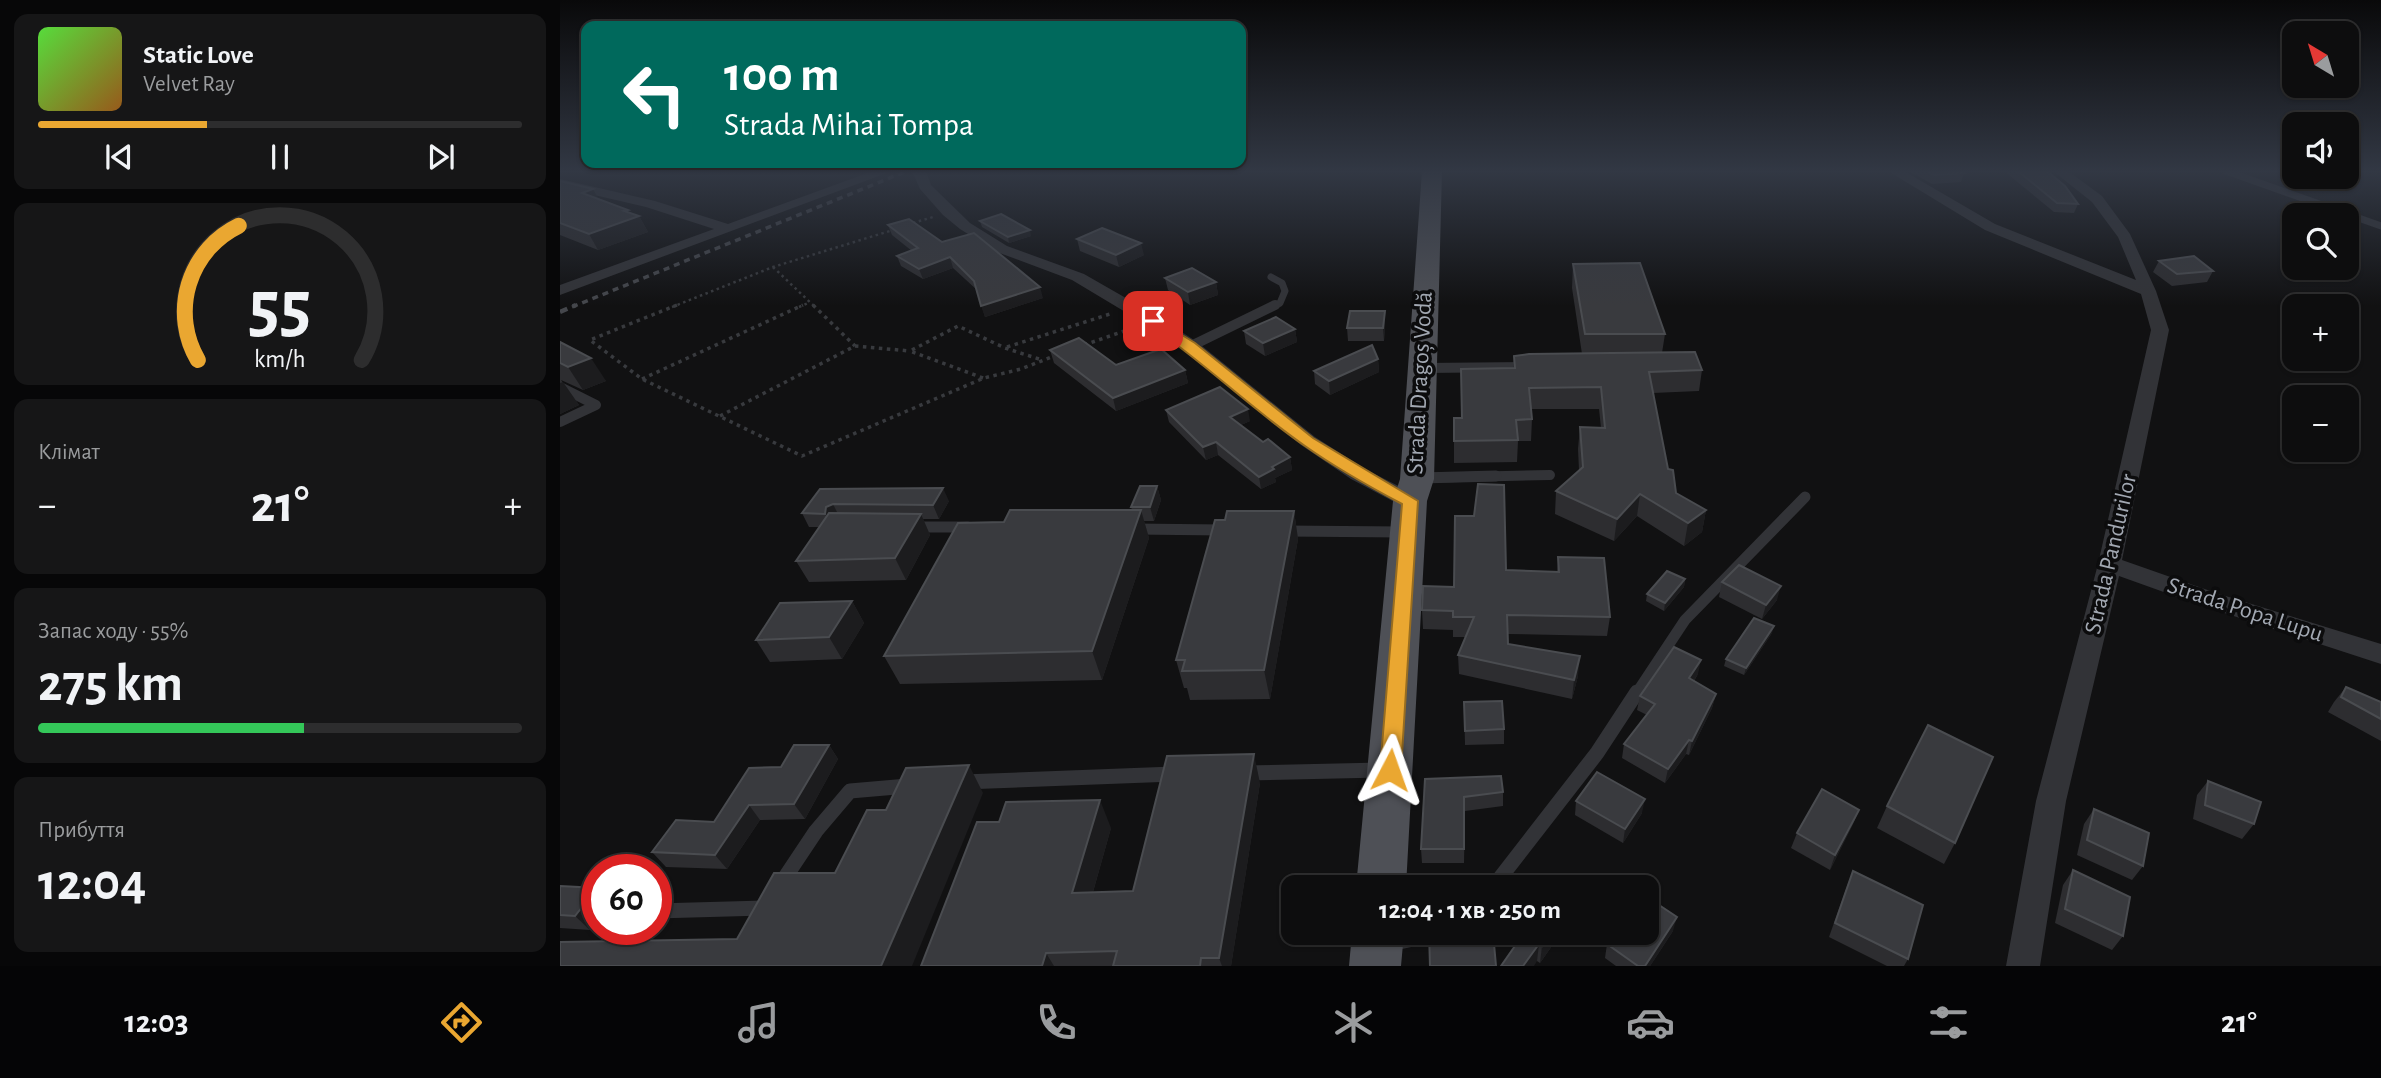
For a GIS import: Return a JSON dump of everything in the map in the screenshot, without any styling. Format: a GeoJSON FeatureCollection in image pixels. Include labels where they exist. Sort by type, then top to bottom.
{"type":"FeatureCollection","features":[{"type":"Feature","properties":{"kind":"main road","name":"Strada Dragoș Vodă"},"geometry":{"type":"LineString","coordinates":[[1382,875],[1412,504],[1429,216]]}},
{"type":"Feature","properties":{"kind":"street"},"geometry":{"type":"LineString","coordinates":[[689,216],[727,228]]}},
{"type":"Feature","properties":{"kind":"street"},"geometry":{"type":"LineString","coordinates":[[560,290],[760,216]]}},
{"type":"Feature","properties":{"kind":"street"},"geometry":{"type":"LineString","coordinates":[[954,216],[1002,249],[1078,277],[1153,321],[1191,346],[1308,441],[1358,474],[1412,504]]}},
{"type":"Feature","properties":{"kind":"street"},"geometry":{"type":"LineString","coordinates":[[1971,216],[1990,227],[2148,291]]}},
{"type":"Feature","properties":{"kind":"street","name":"Strada Pandurilor"},"geometry":{"type":"LineString","coordinates":[[2023,966],[2051,801],[2110,564],[2160,330],[2148,291],[2125,237],[2109,216]]}},
{"type":"Feature","properties":{"kind":"street","name":"Strada Popa Lupu"},"geometry":{"type":"LineString","coordinates":[[2110,564],[2208,599],[2381,654]]}},
{"type":"Feature","properties":{"kind":"lane"},"geometry":{"type":"LineString","coordinates":[[2353,216],[2381,226]]}},
{"type":"Feature","properties":{"kind":"lane"},"geometry":{"type":"LineString","coordinates":[[1191,346],[1280,303],[1285,291],[1282,283],[1271,278]]}},
{"type":"Feature","properties":{"kind":"lane"},"geometry":{"type":"LineString","coordinates":[[1421,368],[1541,368]]}},
{"type":"Feature","properties":{"kind":"lane"},"geometry":{"type":"LineString","coordinates":[[560,387],[596,405],[560,422]]}},
{"type":"Feature","properties":{"kind":"lane"},"geometry":{"type":"LineString","coordinates":[[1272,531],[1550,475]]}},
{"type":"Feature","properties":{"kind":"lane"},"geometry":{"type":"LineString","coordinates":[[1502,875],[1597,753],[1685,620],[1805,497]]}},
{"type":"Feature","properties":{"kind":"lane"},"geometry":{"type":"LineString","coordinates":[[895,527],[979,527]]}},
{"type":"Feature","properties":{"kind":"lane"},"geometry":{"type":"LineString","coordinates":[[1119,529],[1230,530]]}},
{"type":"Feature","properties":{"kind":"lane"},"geometry":{"type":"LineString","coordinates":[[1237,773],[1390,770]]}},
{"type":"Feature","properties":{"kind":"lane"},"geometry":{"type":"LineString","coordinates":[[953,783],[1056,777],[1195,774]]}},
{"type":"Feature","properties":{"kind":"lane"},"geometry":{"type":"LineString","coordinates":[[672,911],[765,909],[816,831],[850,791],[928,785]]}},
{"type":"Feature","properties":{"kind":"path"},"geometry":{"type":"LineString","coordinates":[[911,224],[935,216]]}},
{"type":"Feature","properties":{"kind":"path"},"geometry":{"type":"LineString","coordinates":[[898,228],[773,267],[590,340],[642,379],[802,456],[984,378],[1021,369],[1054,356]]}},
{"type":"Feature","properties":{"kind":"path"},"geometry":{"type":"LineString","coordinates":[[773,267],[855,346]]}},
{"type":"Feature","properties":{"kind":"path"},"geometry":{"type":"LineString","coordinates":[[642,379],[808,303]]}},
{"type":"Feature","properties":{"kind":"path"},"geometry":{"type":"LineString","coordinates":[[1005,348],[1128,308]]}},
{"type":"Feature","properties":{"kind":"path"},"geometry":{"type":"LineString","coordinates":[[1079,347],[1153,321]]}},
{"type":"Feature","properties":{"kind":"path"},"geometry":{"type":"LineString","coordinates":[[910,351],[958,326],[1005,348],[1041,360]]}},
{"type":"Feature","properties":{"kind":"path"},"geometry":{"type":"LineString","coordinates":[[719,416],[855,346],[910,351],[984,378]]}},
{"type":"Feature","properties":{"kind":"building"},"geometry":{"type":"Polygon","coordinates":[[[560,216],[639,216],[589,234],[560,223],[560,216]]]}},
{"type":"Feature","properties":{"kind":"building"},"geometry":{"type":"Polygon","coordinates":[[[1005,216],[1030,230],[1008,237],[980,221],[1005,216]]]}},
{"type":"Feature","properties":{"kind":"building"},"geometry":{"type":"Polygon","coordinates":[[[909,219],[942,242],[974,233],[1040,287],[981,306],[974,281],[950,257],[919,269],[897,256],[918,248],[888,225],[909,219]]]}},
{"type":"Feature","properties":{"kind":"building"},"geometry":{"type":"Polygon","coordinates":[[[1102,228],[1141,243],[1116,255],[1077,239],[1102,228]]]}},
{"type":"Feature","properties":{"kind":"building"},"geometry":{"type":"Polygon","coordinates":[[[2194,256],[2213,271],[2177,274],[2159,261],[2194,256]]]}},
{"type":"Feature","properties":{"kind":"building"},"geometry":{"type":"Polygon","coordinates":[[[1640,263],[1665,334],[1585,334],[1573,264],[1640,263]]]}},
{"type":"Feature","properties":{"kind":"building"},"geometry":{"type":"Polygon","coordinates":[[[1192,268],[1216,282],[1188,292],[1165,278],[1192,268]]]}},
{"type":"Feature","properties":{"kind":"building"},"geometry":{"type":"Polygon","coordinates":[[[1350,311],[1385,311],[1383,328],[1347,328],[1350,311]]]}},
{"type":"Feature","properties":{"kind":"building"},"geometry":{"type":"Polygon","coordinates":[[[1276,317],[1295,329],[1263,343],[1244,331],[1276,317]]]}},
{"type":"Feature","properties":{"kind":"building"},"geometry":{"type":"Polygon","coordinates":[[[1079,338],[1116,365],[1161,349],[1185,370],[1113,398],[1050,350],[1079,338]]]}},
{"type":"Feature","properties":{"kind":"building"},"geometry":{"type":"Polygon","coordinates":[[[560,342],[591,358],[568,367],[560,363],[560,342]]]}},
{"type":"Feature","properties":{"kind":"building"},"geometry":{"type":"Polygon","coordinates":[[[1372,345],[1378,359],[1329,381],[1314,371],[1372,345]]]}},
{"type":"Feature","properties":{"kind":"building"},"geometry":{"type":"Polygon","coordinates":[[[1695,352],[1702,370],[1649,372],[1668,469],[1673,470],[1676,493],[1706,510],[1688,523],[1640,494],[1617,519],[1556,491],[1583,467],[1580,427],[1605,428],[1601,387],[1529,388],[1532,419],[1516,420],[1518,440],[1454,441],[1454,418],[1462,418],[1461,369],[1515,368],[1514,356],[1529,354],[1695,352]]]}},
{"type":"Feature","properties":{"kind":"building"},"geometry":{"type":"Polygon","coordinates":[[[1220,387],[1248,409],[1230,417],[1263,442],[1268,439],[1290,457],[1259,477],[1216,442],[1203,447],[1166,410],[1220,387]]]}},
{"type":"Feature","properties":{"kind":"building"},"geometry":{"type":"Polygon","coordinates":[[[1478,484],[1504,485],[1506,570],[1559,572],[1558,557],[1604,558],[1610,617],[1507,615],[1508,644],[1580,656],[1574,680],[1458,655],[1474,617],[1453,617],[1453,611],[1422,610],[1423,586],[1454,587],[1455,516],[1474,516],[1478,484]]]}},
{"type":"Feature","properties":{"kind":"building"},"geometry":{"type":"Polygon","coordinates":[[[1140,486],[1157,486],[1150,507],[1131,507],[1140,486]]]}},
{"type":"Feature","properties":{"kind":"building"},"geometry":{"type":"Polygon","coordinates":[[[943,488],[933,505],[833,504],[826,507],[825,514],[802,513],[820,489],[943,488]]]}},
{"type":"Feature","properties":{"kind":"building"},"geometry":{"type":"Polygon","coordinates":[[[1010,510],[1141,510],[1092,651],[884,656],[958,523],[1004,522],[1010,510]]]}},
{"type":"Feature","properties":{"kind":"building"},"geometry":{"type":"Polygon","coordinates":[[[1227,511],[1294,511],[1264,670],[1182,671],[1185,660],[1176,660],[1215,520],[1225,520],[1227,511]]]}},
{"type":"Feature","properties":{"kind":"building"},"geometry":{"type":"Polygon","coordinates":[[[829,513],[921,514],[895,558],[796,561],[829,513]]]}},
{"type":"Feature","properties":{"kind":"building"},"geometry":{"type":"Polygon","coordinates":[[[1739,565],[1781,586],[1766,605],[1722,582],[1739,565]]]}},
{"type":"Feature","properties":{"kind":"building"},"geometry":{"type":"Polygon","coordinates":[[[1667,571],[1685,579],[1665,603],[1647,594],[1667,571]]]}},
{"type":"Feature","properties":{"kind":"building"},"geometry":{"type":"Polygon","coordinates":[[[852,601],[829,637],[756,640],[780,603],[852,601]]]}},
{"type":"Feature","properties":{"kind":"building"},"geometry":{"type":"Polygon","coordinates":[[[1754,618],[1774,626],[1746,668],[1726,659],[1754,618]]]}},
{"type":"Feature","properties":{"kind":"building"},"geometry":{"type":"Polygon","coordinates":[[[1674,647],[1701,660],[1689,678],[1716,694],[1692,741],[1689,740],[1668,769],[1624,744],[1655,704],[1640,696],[1674,647]]]}},
{"type":"Feature","properties":{"kind":"building"},"geometry":{"type":"Polygon","coordinates":[[[2346,687],[2381,702],[2381,719],[2341,697],[2346,687]]]}},
{"type":"Feature","properties":{"kind":"building"},"geometry":{"type":"Polygon","coordinates":[[[1502,701],[1504,729],[1465,731],[1464,702],[1502,701]]]}},
{"type":"Feature","properties":{"kind":"building"},"geometry":{"type":"Polygon","coordinates":[[[1928,725],[1993,757],[1955,843],[1887,806],[1928,725]]]}},
{"type":"Feature","properties":{"kind":"building"},"geometry":{"type":"Polygon","coordinates":[[[794,745],[829,745],[794,804],[749,805],[715,855],[652,852],[676,820],[714,822],[749,768],[781,767],[794,745]]]}},
{"type":"Feature","properties":{"kind":"building"},"geometry":{"type":"Polygon","coordinates":[[[1254,754],[1219,958],[1201,958],[1200,966],[1113,966],[1117,951],[1046,953],[1042,966],[921,966],[977,822],[999,822],[1006,802],[1100,800],[1072,893],[1133,891],[1167,756],[1254,754]]]}},
{"type":"Feature","properties":{"kind":"building"},"geometry":{"type":"Polygon","coordinates":[[[969,765],[881,966],[560,966],[560,942],[581,942],[581,945],[672,945],[672,940],[737,939],[774,873],[835,873],[867,810],[886,810],[906,768],[969,765]]]}},
{"type":"Feature","properties":{"kind":"building"},"geometry":{"type":"Polygon","coordinates":[[[1597,772],[1645,799],[1625,829],[1576,801],[1597,772]]]}},
{"type":"Feature","properties":{"kind":"building"},"geometry":{"type":"Polygon","coordinates":[[[1501,776],[1503,792],[1464,797],[1464,849],[1421,849],[1425,779],[1501,776]]]}},
{"type":"Feature","properties":{"kind":"building"},"geometry":{"type":"Polygon","coordinates":[[[2208,781],[2261,802],[2254,824],[2205,805],[2208,781]]]}},
{"type":"Feature","properties":{"kind":"building"},"geometry":{"type":"Polygon","coordinates":[[[1822,789],[1859,810],[1835,855],[1797,833],[1822,789]]]}},
{"type":"Feature","properties":{"kind":"building"},"geometry":{"type":"Polygon","coordinates":[[[2094,809],[2149,833],[2143,866],[2087,840],[2094,809]]]}},
{"type":"Feature","properties":{"kind":"building"},"geometry":{"type":"Polygon","coordinates":[[[2073,870],[2130,897],[2123,936],[2065,909],[2073,870]]]}},
{"type":"Feature","properties":{"kind":"building"},"geometry":{"type":"Polygon","coordinates":[[[1853,871],[1923,905],[1908,959],[1835,923],[1853,871]]]}},
{"type":"Feature","properties":{"kind":"building"},"geometry":{"type":"Polygon","coordinates":[[[560,886],[581,887],[581,908],[575,916],[560,915],[560,886]]]}},
{"type":"Feature","properties":{"kind":"building"},"geometry":{"type":"Polygon","coordinates":[[[1659,905],[1677,917],[1659,945],[1659,905]]]}},
{"type":"Feature","properties":{"kind":"building"},"geometry":{"type":"Polygon","coordinates":[[[1429,945],[1494,945],[1496,966],[1430,966],[1429,945]]]}},
{"type":"Feature","properties":{"kind":"building"},"geometry":{"type":"Polygon","coordinates":[[[1516,945],[1538,945],[1523,966],[1501,966],[1516,945]]]}},
{"type":"Feature","properties":{"kind":"building"},"geometry":{"type":"Polygon","coordinates":[[[1608,945],[1659,945],[1645,966],[1638,966],[1608,945]]]}},
{"type":"Feature","properties":{"kind":"railway"},"geometry":{"type":"LineString","coordinates":[[572,307],[796,216]]}},
{"type":"Feature","properties":{"kind":"railway"},"geometry":{"type":"LineString","coordinates":[[560,312],[576,305]]}},
{"type":"Feature","properties":{"kind":"route"},"geometry":{"type":"LineString","coordinates":[[1153,321],[1191,346],[1308,441],[1358,474],[1410,501],[1390,770]]}}]}
